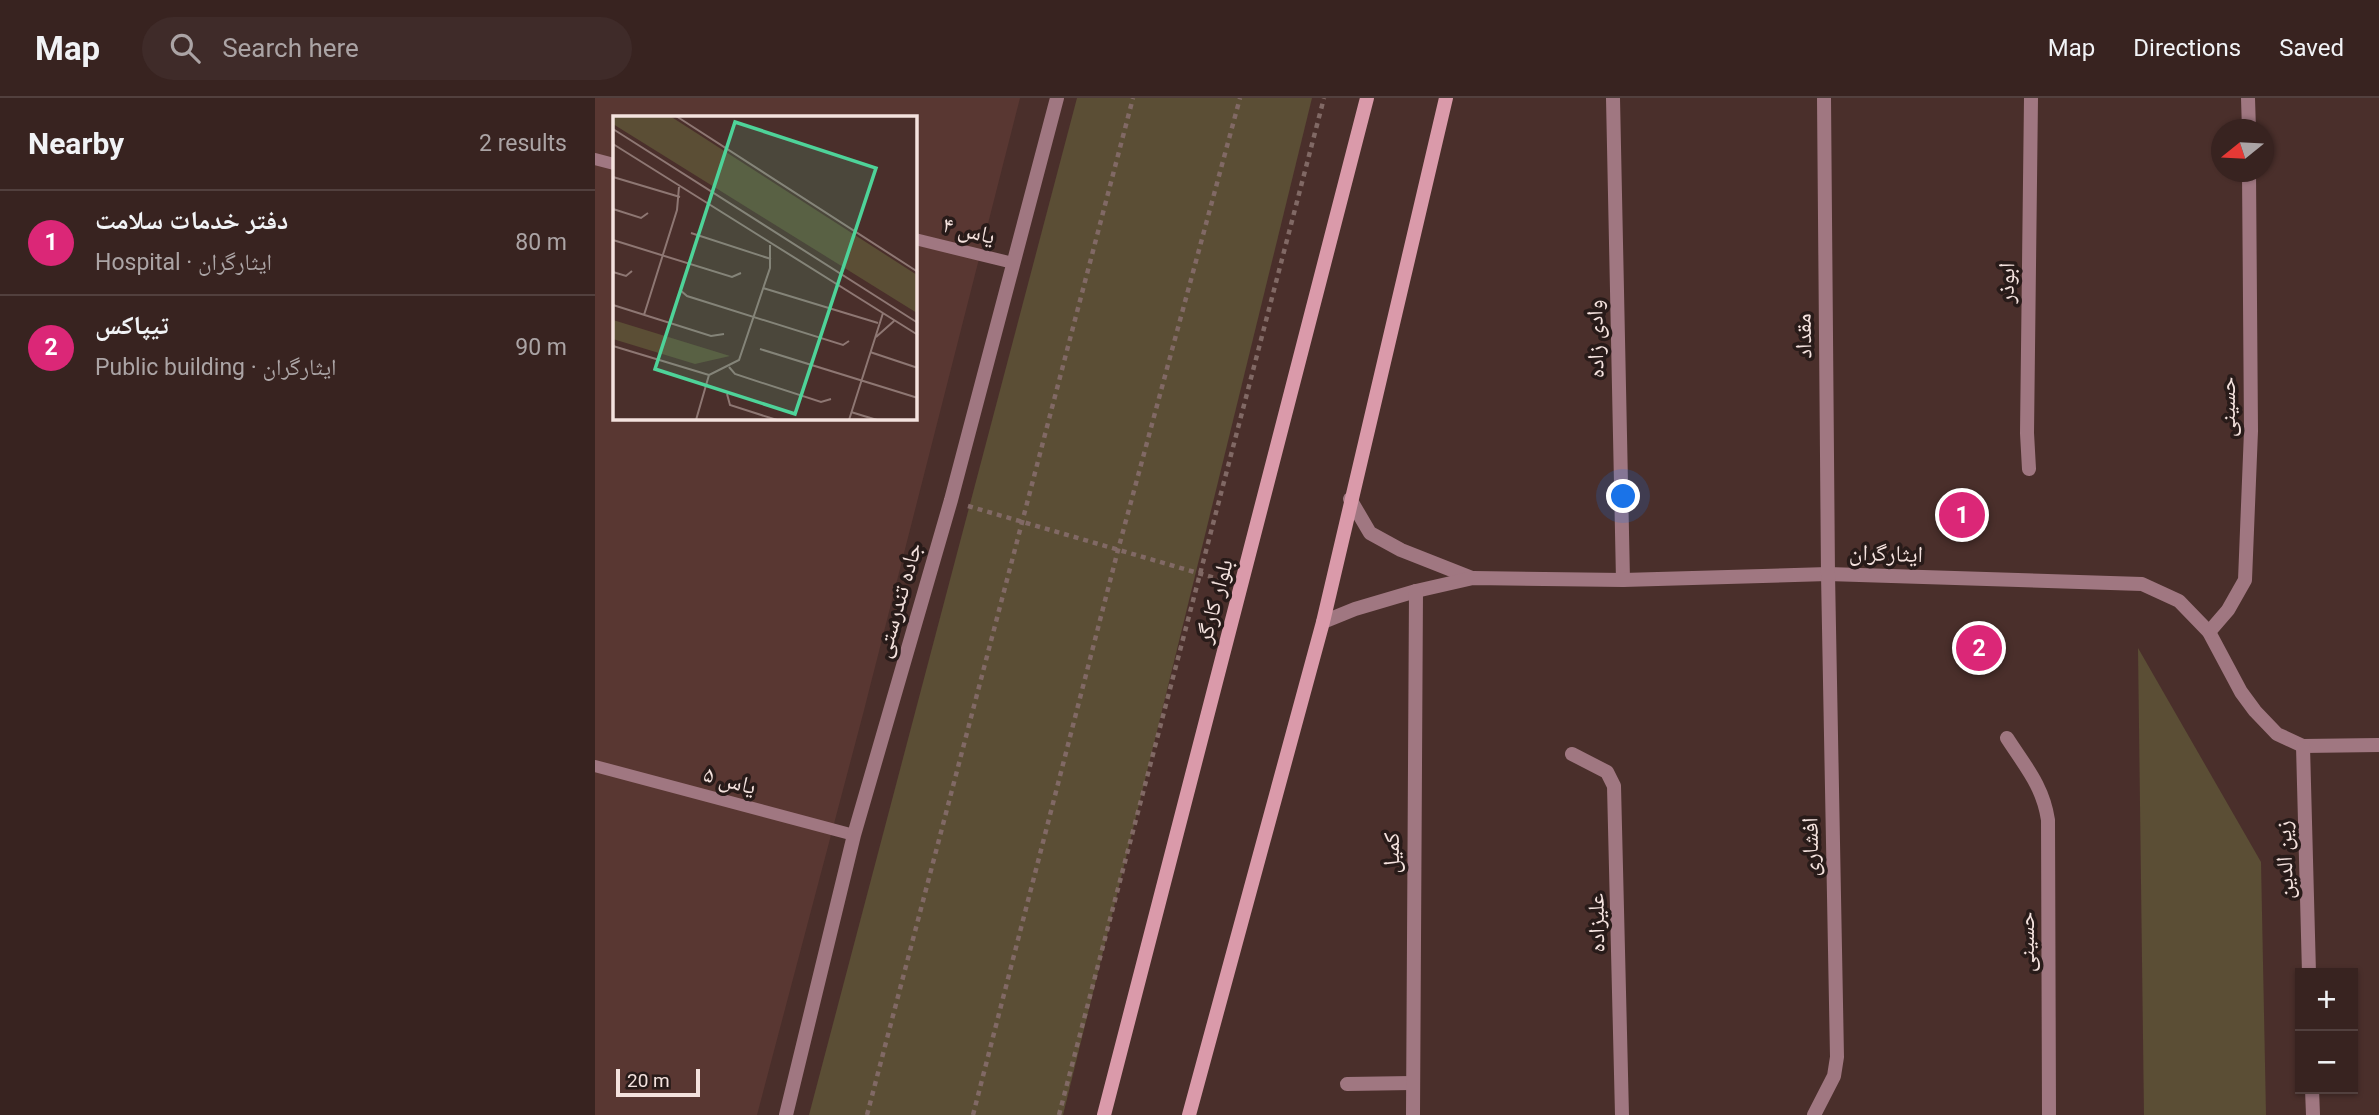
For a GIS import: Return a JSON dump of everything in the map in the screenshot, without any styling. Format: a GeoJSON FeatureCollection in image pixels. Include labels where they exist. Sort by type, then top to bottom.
{"type":"FeatureCollection","features":[{"type":"Feature","properties":{"kind":"main road","name":"بلوار کارگر"},"geometry":{"type":"LineString","coordinates":[[1104,1115],[1367,98]]}},
{"type":"Feature","properties":{"kind":"main road"},"geometry":{"type":"LineString","coordinates":[[1189,1115],[1323,622],[1446,98]]}},
{"type":"Feature","properties":{"kind":"street","name":"جاده تندرستی"},"geometry":{"type":"LineString","coordinates":[[786,1115],[854,835],[951,500],[1057,98]]}},
{"type":"Feature","properties":{"kind":"street","name":"وادی زاده"},"geometry":{"type":"LineString","coordinates":[[1613,98],[1623,580]]}},
{"type":"Feature","properties":{"kind":"street","name":"مقداد"},"geometry":{"type":"LineString","coordinates":[[1824,98],[1828,574]]}},
{"type":"Feature","properties":{"kind":"street","name":"ابوذر"},"geometry":{"type":"LineString","coordinates":[[2028,469],[2031,98]]}},
{"type":"Feature","properties":{"kind":"street"},"geometry":{"type":"LineString","coordinates":[[2248,98],[2249,119]]}},
{"type":"Feature","properties":{"kind":"street","name":"حسینی"},"geometry":{"type":"LineString","coordinates":[[2209,632],[2228,610],[2245,580],[2251,431],[2249,182]]}},
{"type":"Feature","properties":{"kind":"street"},"geometry":{"type":"LineString","coordinates":[[1350,499],[1370,533],[1401,550],[1473,578]]}},
{"type":"Feature","properties":{"kind":"street","name":"ایثارگران"},"geometry":{"type":"LineString","coordinates":[[1323,622],[1355,609],[1416,591],[1473,578],[1623,580],[1828,574],[2142,584],[2179,601],[2209,632],[2231,674],[2255,711],[2277,734],[2303,746],[2379,745]]}},
{"type":"Feature","properties":{"kind":"street","name":"افشاری"},"geometry":{"type":"LineString","coordinates":[[1814,1115],[1834,1076],[1837,1057],[1828,574]]}},
{"type":"Feature","properties":{"kind":"street","name":"کمیل"},"geometry":{"type":"LineString","coordinates":[[1413,1115],[1416,591]]}},
{"type":"Feature","properties":{"kind":"street","name":"حسینی"},"geometry":{"type":"LineString","coordinates":[[2007,738],[2039,787],[2045,800],[2048,820],[2049,1115]]}},
{"type":"Feature","properties":{"kind":"street","name":"زین الدین"},"geometry":{"type":"LineString","coordinates":[[2303,746],[2309,968]]}},
{"type":"Feature","properties":{"kind":"street","name":"علیزاده"},"geometry":{"type":"LineString","coordinates":[[1572,754],[1607,772],[1614,786],[1622,1115]]}},
{"type":"Feature","properties":{"kind":"street"},"geometry":{"type":"LineString","coordinates":[[1347,1084],[1412,1083]]}},
{"type":"Feature","properties":{"kind":"street"},"geometry":{"type":"LineString","coordinates":[[2312,1094],[2313,1115]]}},
{"type":"Feature","properties":{"kind":"lane"},"geometry":{"type":"LineString","coordinates":[[595,159],[613,164]]}},
{"type":"Feature","properties":{"kind":"lane","name":"یاس ۴"},"geometry":{"type":"LineString","coordinates":[[917,239],[1013,263]]}},
{"type":"Feature","properties":{"kind":"lane","name":"یاس ۵"},"geometry":{"type":"LineString","coordinates":[[595,766],[854,835]]}},
{"type":"Feature","properties":{"kind":"path"},"geometry":{"type":"LineString","coordinates":[[867,1115],[1133,98]]}},
{"type":"Feature","properties":{"kind":"path"},"geometry":{"type":"LineString","coordinates":[[973,1115],[1118,550],[1240,98]]}},
{"type":"Feature","properties":{"kind":"path"},"geometry":{"type":"LineString","coordinates":[[1059,1115],[1324,98]]}},
{"type":"Feature","properties":{"kind":"path"},"geometry":{"type":"LineString","coordinates":[[951,500],[1241,586]]}},
{"type":"Feature","properties":{"kind":"shaded area"},"geometry":{"type":"Polygon","coordinates":[[[595,98],[1020,98],[863,714],[757,1115],[595,1115],[595,98]]]}},
{"type":"Feature","properties":{"kind":"shaded area"},"geometry":{"type":"Polygon","coordinates":[[[1077,98],[1312,98],[1063,1115],[809,1115],[1077,98]]]}},
{"type":"Feature","properties":{"kind":"shaded area"},"geometry":{"type":"Polygon","coordinates":[[[2138,648],[2261,862],[2266,1115],[2144,1115],[2138,648]]]}},
{"type":"Feature","properties":{"kind":"place","name":"دفتر خدمات سلامت"},"geometry":{"type":"Point","coordinates":[1962,515]}},
{"type":"Feature","properties":{"kind":"place","name":"تیپاکس"},"geometry":{"type":"Point","coordinates":[1979,648]}}]}
